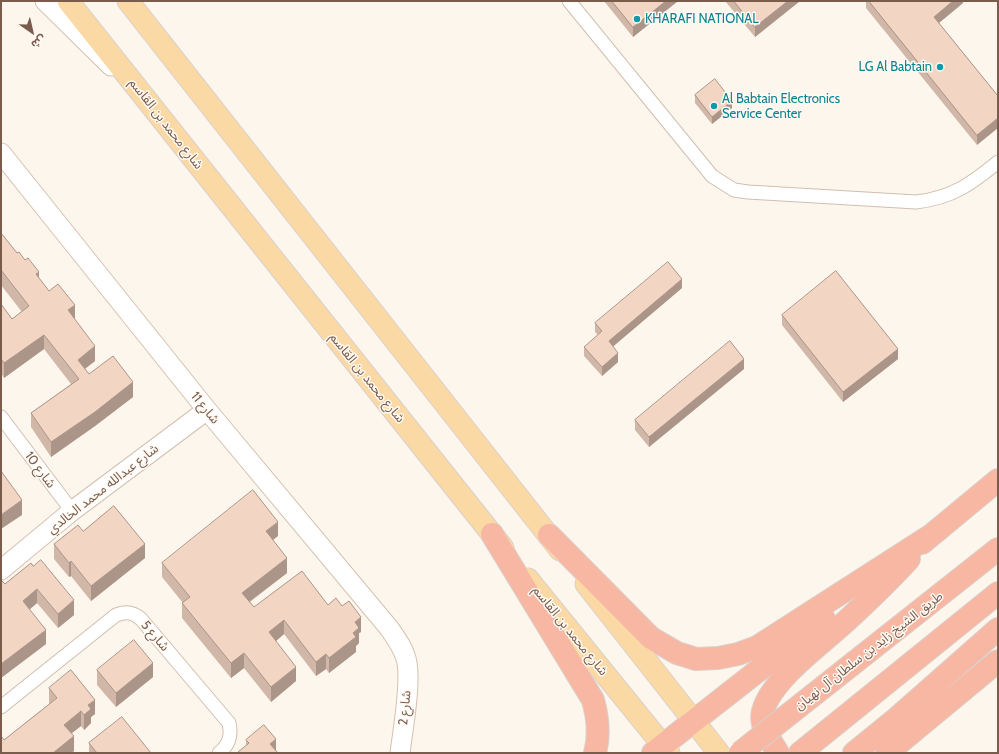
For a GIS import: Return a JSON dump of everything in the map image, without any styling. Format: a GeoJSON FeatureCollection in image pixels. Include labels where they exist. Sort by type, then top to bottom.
{"type":"FeatureCollection","features":[{"type":"Feature","properties":{"kind":"highway"},"geometry":{"type":"LineString","coordinates":[[662,750],[694,721],[933,534],[998,480]]}},
{"type":"Feature","properties":{"kind":"highway"},"geometry":{"type":"LineString","coordinates":[[492,534],[593,700],[597,715],[598,731],[595,753]]}},
{"type":"Feature","properties":{"kind":"highway"},"geometry":{"type":"LineString","coordinates":[[548,535],[651,638],[677,653],[703,658],[718,658],[738,654],[757,647],[933,534]]}},
{"type":"Feature","properties":{"kind":"highway"},"geometry":{"type":"LineString","coordinates":[[778,753],[764,730],[763,712],[771,693],[786,676],[872,598],[933,534]]}},
{"type":"Feature","properties":{"kind":"highway","name":"طريق الشيخ زايد بن سلطان آل نهيان"},"geometry":{"type":"LineString","coordinates":[[740,753],[998,549]]}},
{"type":"Feature","properties":{"kind":"highway"},"geometry":{"type":"LineString","coordinates":[[800,753],[875,694],[998,593]]}},
{"type":"Feature","properties":{"kind":"highway"},"geometry":{"type":"LineString","coordinates":[[854,753],[998,629]]}},
{"type":"Feature","properties":{"kind":"highway"},"geometry":{"type":"LineString","coordinates":[[899,753],[965,690],[998,661]]}},
{"type":"Feature","properties":{"kind":"highway"},"geometry":{"type":"LineString","coordinates":[[887,753],[965,690]]}},
{"type":"Feature","properties":{"kind":"main road","name":"شارع محمد بن القاسم"},"geometry":{"type":"LineString","coordinates":[[68,1],[662,750]]}},
{"type":"Feature","properties":{"kind":"main road"},"geometry":{"type":"LineString","coordinates":[[128,1],[719,753]]}},
{"type":"Feature","properties":{"kind":"street"},"geometry":{"type":"LineString","coordinates":[[44,1],[145,99]]}},
{"type":"Feature","properties":{"kind":"street"},"geometry":{"type":"LineString","coordinates":[[569,1],[712,176],[734,190],[923,201],[943,197],[965,187],[998,162]]}},
{"type":"Feature","properties":{"kind":"street","name":"شارع 11"},"geometry":{"type":"LineString","coordinates":[[1,153],[206,410],[389,628],[400,644],[407,662]]}},
{"type":"Feature","properties":{"kind":"street","name":"شارع عبدالله محمد الخالدي"},"geometry":{"type":"LineString","coordinates":[[1,570],[72,511],[206,410]]}},
{"type":"Feature","properties":{"kind":"street","name":"شارع 10"},"geometry":{"type":"LineString","coordinates":[[1,417],[5,431],[72,511]]}},
{"type":"Feature","properties":{"kind":"street","name":"شارع 5"},"geometry":{"type":"LineString","coordinates":[[1,707],[116,615],[121,613],[132,613],[140,619],[229,723],[231,736],[229,742],[219,753]]}},
{"type":"Feature","properties":{"kind":"street","name":"شارع 2"},"geometry":{"type":"LineString","coordinates":[[400,753],[408,679],[407,662]]}},
{"type":"Feature","properties":{"kind":"building"},"geometry":{"type":"Polygon","coordinates":[[[612,1],[666,1],[633,27],[612,1]]]}},
{"type":"Feature","properties":{"kind":"building"},"geometry":{"type":"Polygon","coordinates":[[[734,1],[788,1],[755,27],[734,1]]]}},
{"type":"Feature","properties":{"kind":"building","name":"LG Al Babtain"},"geometry":{"type":"Polygon","coordinates":[[[869,1],[953,1],[934,17],[998,96],[998,118],[977,135],[869,1]]]}},
{"type":"Feature","properties":{"kind":"building","name":"Al Babtain Electronics Service Center"},"geometry":{"type":"Polygon","coordinates":[[[715,79],[732,101],[712,117],[695,95],[715,79]]]}},
{"type":"Feature","properties":{"kind":"building"},"geometry":{"type":"Polygon","coordinates":[[[1,233],[17,253],[19,252],[25,260],[28,258],[39,272],[36,274],[49,291],[58,284],[75,305],[68,310],[95,346],[78,360],[89,374],[113,356],[133,382],[95,412],[51,442],[31,413],[79,379],[44,335],[4,363],[1,359],[1,304],[12,319],[29,306],[1,270],[1,233]]]}},
{"type":"Feature","properties":{"kind":"building"},"geometry":{"type":"Polygon","coordinates":[[[668,262],[682,279],[609,341],[618,353],[602,367],[584,347],[602,331],[595,323],[668,262]]]}},
{"type":"Feature","properties":{"kind":"building"},"geometry":{"type":"Polygon","coordinates":[[[836,271],[898,349],[843,392],[782,315],[836,271]]]}},
{"type":"Feature","properties":{"kind":"building"},"geometry":{"type":"Polygon","coordinates":[[[730,341],[744,359],[649,437],[635,420],[730,341]]]}},
{"type":"Feature","properties":{"kind":"building"},"geometry":{"type":"Polygon","coordinates":[[[1,471],[22,500],[1,515],[1,471]]]}},
{"type":"Feature","properties":{"kind":"building"},"geometry":{"type":"Polygon","coordinates":[[[253,490],[278,522],[266,531],[287,558],[242,593],[254,607],[302,571],[328,605],[336,598],[342,606],[349,601],[361,617],[355,622],[359,628],[353,633],[356,637],[329,658],[326,654],[316,662],[284,620],[269,632],[296,667],[271,687],[244,653],[231,663],[182,603],[190,597],[162,563],[253,490]]]}},
{"type":"Feature","properties":{"kind":"building"},"geometry":{"type":"Polygon","coordinates":[[[114,506],[145,544],[91,586],[71,561],[69,563],[54,544],[78,525],[83,531],[114,506]]]}},
{"type":"Feature","properties":{"kind":"building"},"geometry":{"type":"Polygon","coordinates":[[[41,560],[74,600],[58,614],[37,589],[23,601],[46,630],[1,664],[1,582],[2,581],[5,584],[31,563],[33,566],[41,560]]]}},
{"type":"Feature","properties":{"kind":"building"},"geometry":{"type":"Polygon","coordinates":[[[134,640],[153,663],[116,693],[97,670],[134,640]]]}},
{"type":"Feature","properties":{"kind":"building"},"geometry":{"type":"Polygon","coordinates":[[[71,670],[95,700],[88,705],[91,709],[84,715],[81,711],[64,725],[74,736],[53,753],[1,753],[1,738],[2,737],[4,740],[57,698],[49,688],[71,670]]]}},
{"type":"Feature","properties":{"kind":"building"},"geometry":{"type":"Polygon","coordinates":[[[122,717],[151,753],[97,753],[89,743],[122,717]]]}},
{"type":"Feature","properties":{"kind":"building"},"geometry":{"type":"Polygon","coordinates":[[[264,725],[276,739],[270,744],[278,753],[239,753],[238,752],[249,743],[246,740],[264,725]]]}},
{"type":"Feature","properties":{"kind":"place","name":"KHARAFI NATIONAL"},"geometry":{"type":"Point","coordinates":[637,19]}},
{"type":"Feature","properties":{"kind":"place","name":"LG Al Babtain"},"geometry":{"type":"Point","coordinates":[940,67]}},
{"type":"Feature","properties":{"kind":"place","name":"Al Babtain Electronics Service Center"},"geometry":{"type":"Point","coordinates":[714,106]}}]}
